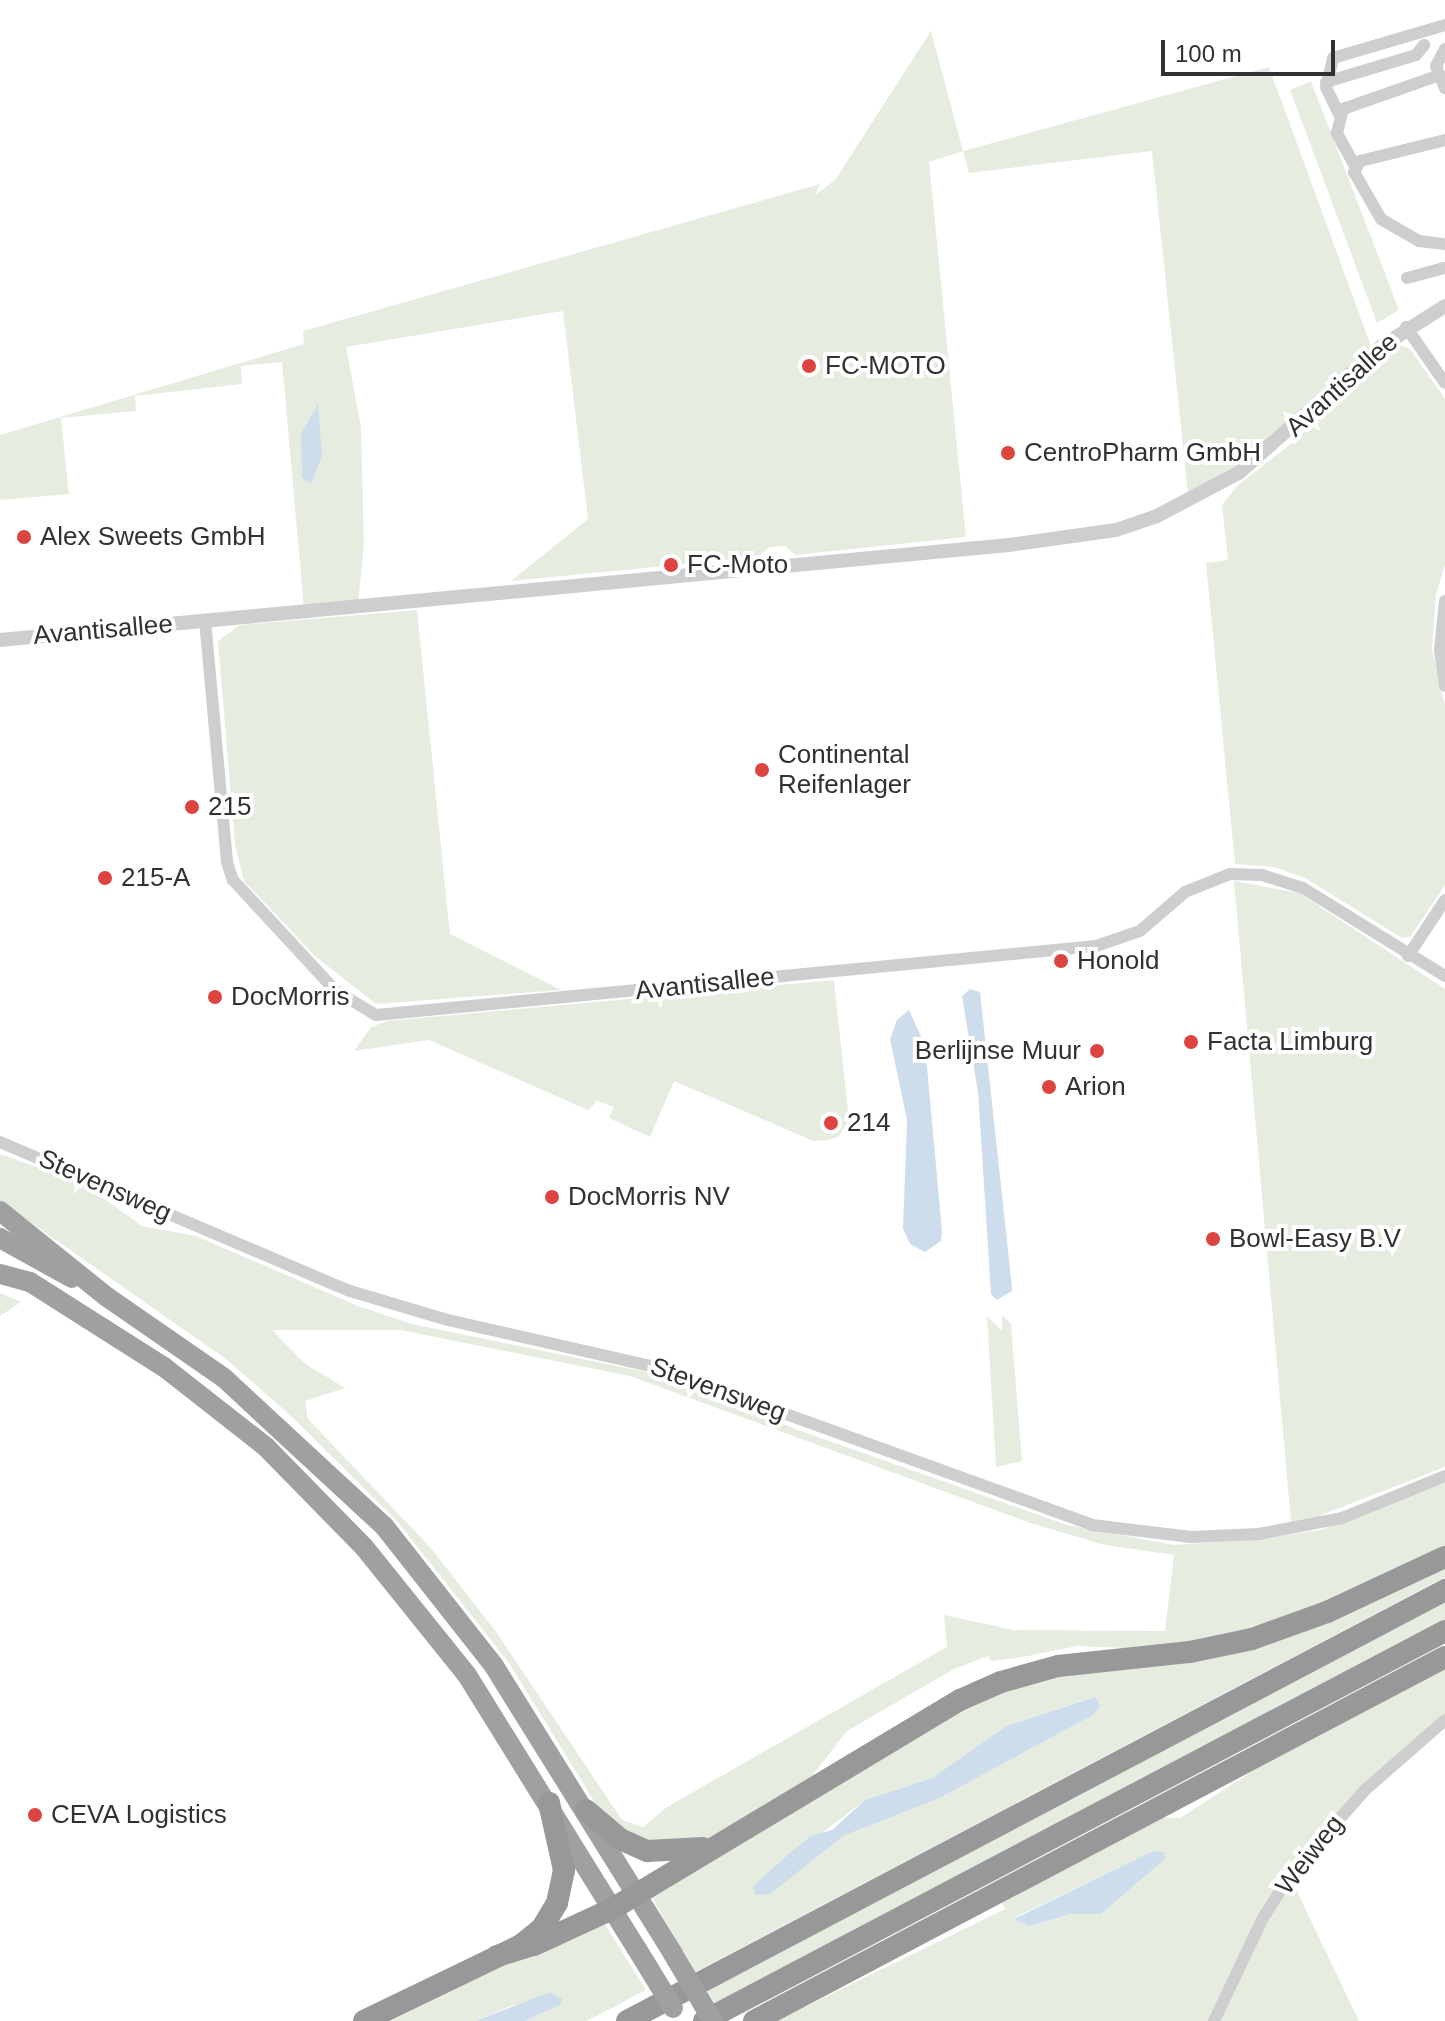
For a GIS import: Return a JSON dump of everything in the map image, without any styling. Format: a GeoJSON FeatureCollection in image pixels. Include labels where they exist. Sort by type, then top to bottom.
{"type":"FeatureCollection","features":[{"type":"Feature","properties":{"kind":"highway"},"geometry":{"type":"LineString","coordinates":[[0,1211],[107,1297],[224,1378],[384,1526],[494,1666],[586,1810],[713,2021]]}},
{"type":"Feature","properties":{"kind":"highway"},"geometry":{"type":"LineString","coordinates":[[0,1238],[107,1297]]}},
{"type":"Feature","properties":{"kind":"highway"},"geometry":{"type":"LineString","coordinates":[[0,1266],[164,1367],[276,1458],[364,1547],[467,1675],[549,1803],[680,2021]]}},
{"type":"Feature","properties":{"kind":"highway"},"geometry":{"type":"LineString","coordinates":[[0,1274],[30,1282]]}},
{"type":"Feature","properties":{"kind":"highway"},"geometry":{"type":"LineString","coordinates":[[497,1956],[534,1945],[612,1909],[960,1700],[1001,1682],[1058,1666],[1190,1652],[1252,1639],[1327,1612],[1445,1557]]}},
{"type":"Feature","properties":{"kind":"highway"},"geometry":{"type":"LineString","coordinates":[[627,2021],[1445,1590]]}},
{"type":"Feature","properties":{"kind":"highway"},"geometry":{"type":"LineString","coordinates":[[704,2021],[1445,1631]]}},
{"type":"Feature","properties":{"kind":"highway"},"geometry":{"type":"LineString","coordinates":[[754,2021],[1445,1657]]}},
{"type":"Feature","properties":{"kind":"highway"},"geometry":{"type":"LineString","coordinates":[[364,2021],[530,1940],[548,1920],[561,1894],[563,1860],[549,1803]]}},
{"type":"Feature","properties":{"kind":"highway"},"geometry":{"type":"LineString","coordinates":[[586,1810],[620,1839],[647,1851],[673,1853],[716,1846]]}},
{"type":"Feature","properties":{"kind":"street"},"geometry":{"type":"LineString","coordinates":[[1445,25],[1422,39],[1333,58],[1326,82],[1339,114],[1337,133],[1355,166],[1363,194],[1381,219],[1419,241],[1445,244]]}},
{"type":"Feature","properties":{"kind":"street"},"geometry":{"type":"LineString","coordinates":[[1422,39],[1443,52],[1437,76],[1445,88]]}},
{"type":"Feature","properties":{"kind":"street"},"geometry":{"type":"LineString","coordinates":[[1326,82],[1416,55],[1422,39]]}},
{"type":"Feature","properties":{"kind":"street"},"geometry":{"type":"LineString","coordinates":[[1339,114],[1355,101],[1437,76]]}},
{"type":"Feature","properties":{"kind":"street"},"geometry":{"type":"LineString","coordinates":[[1355,166],[1445,140]]}},
{"type":"Feature","properties":{"kind":"street"},"geometry":{"type":"LineString","coordinates":[[1407,278],[1445,268]]}},
{"type":"Feature","properties":{"kind":"street","name":"Avantisallee"},"geometry":{"type":"LineString","coordinates":[[0,640],[1023,544],[1116,530],[1157,516],[1240,472],[1406,327],[1445,306]]}},
{"type":"Feature","properties":{"kind":"street"},"geometry":{"type":"LineString","coordinates":[[1406,327],[1445,383]]}},
{"type":"Feature","properties":{"kind":"street"},"geometry":{"type":"LineString","coordinates":[[1445,601],[1440,650],[1445,686]]}},
{"type":"Feature","properties":{"kind":"street","name":"Avantisallee"},"geometry":{"type":"LineString","coordinates":[[205,620],[227,862],[233,880],[335,990],[376,1015],[1096,946],[1140,931],[1185,892],[1230,874],[1262,875],[1303,888],[1408,956],[1445,976]]}},
{"type":"Feature","properties":{"kind":"street"},"geometry":{"type":"LineString","coordinates":[[1408,956],[1445,900]]}},
{"type":"Feature","properties":{"kind":"street","name":"Stevensweg"},"geometry":{"type":"LineString","coordinates":[[0,1142],[350,1291],[448,1320],[659,1368],[1092,1525],[1169,1536],[1259,1534],[1342,1518],[1445,1476]]}},
{"type":"Feature","properties":{"kind":"street","name":"Weiweg"},"geometry":{"type":"LineString","coordinates":[[1214,2021],[1235,1971],[1291,1874],[1365,1790],[1445,1720]]}},
{"type":"Feature","properties":{"kind":"shaded area"},"geometry":{"type":"Polygon","coordinates":[[[931,31],[963,151],[929,162],[966,537],[795,555],[785,546],[770,547],[758,557],[511,581],[588,519],[563,311],[346,347],[361,427],[364,545],[358,603],[304,609],[282,362],[241,366],[242,384],[135,396],[136,411],[61,418],[69,494],[0,500],[0,435],[304,344],[303,331],[820,184],[815,195],[835,180],[931,31]]]}},
{"type":"Feature","properties":{"kind":"shaded area"},"geometry":{"type":"Polygon","coordinates":[[[1269,67],[1371,346],[1286,427],[1229,473],[1188,494],[1152,151],[969,173],[963,151],[1269,67]]]}},
{"type":"Feature","properties":{"kind":"shaded area"},"geometry":{"type":"Polygon","coordinates":[[[1311,81],[1399,310],[1377,323],[1290,90],[1311,81]]]}},
{"type":"Feature","properties":{"kind":"shaded area"},"geometry":{"type":"Polygon","coordinates":[[[1398,344],[1410,349],[1445,399],[1445,566],[1436,594],[1432,648],[1445,705],[1445,885],[1410,937],[1402,938],[1305,878],[1274,867],[1235,864],[1206,563],[1228,560],[1222,505],[1237,486],[1297,439],[1398,344]]]}},
{"type":"Feature","properties":{"kind":"shaded area"},"geometry":{"type":"Polygon","coordinates":[[[417,610],[450,934],[561,990],[376,1004],[316,957],[244,881],[235,845],[218,641],[240,625],[417,610]]]}},
{"type":"Feature","properties":{"kind":"shaded area"},"geometry":{"type":"Polygon","coordinates":[[[1234,881],[1299,893],[1445,989],[1445,1467],[1316,1517],[1291,1522],[1234,881]]]}},
{"type":"Feature","properties":{"kind":"shaded area"},"geometry":{"type":"Polygon","coordinates":[[[834,980],[849,1120],[839,1136],[829,1140],[813,1141],[674,1081],[650,1137],[609,1118],[614,1107],[597,1101],[588,1110],[429,1040],[354,1051],[371,1027],[387,1021],[834,980]]]}},
{"type":"Feature","properties":{"kind":"shaded area"},"geometry":{"type":"Polygon","coordinates":[[[0,1154],[84,1184],[142,1226],[196,1236],[358,1306],[412,1324],[666,1376],[798,1430],[1067,1525],[1174,1545],[1260,1539],[1321,1530],[1445,1481],[1445,1548],[1271,1625],[1152,1649],[1077,1646],[991,1661],[988,1656],[954,1669],[847,1731],[811,1777],[706,1840],[665,1848],[625,1834],[597,1806],[509,1663],[397,1521],[289,1414],[226,1359],[0,1201],[0,1154]],[[272,1330],[304,1363],[345,1388],[305,1401],[308,1419],[430,1547],[497,1633],[622,1820],[643,1827],[667,1807],[947,1647],[944,1615],[1014,1630],[1165,1631],[1174,1555],[1105,1545],[1030,1523],[630,1376],[401,1330],[272,1330]]]}},
{"type":"Feature","properties":{"kind":"shaded area"},"geometry":{"type":"Polygon","coordinates":[[[0,1293],[21,1302],[0,1316],[0,1293]]]}},
{"type":"Feature","properties":{"kind":"shaded area"},"geometry":{"type":"Polygon","coordinates":[[[1002,1315],[1011,1324],[1022,1461],[996,1467],[987,1316],[1002,1331],[1002,1315]]]}},
{"type":"Feature","properties":{"kind":"shaded area"},"geometry":{"type":"Polygon","coordinates":[[[1445,1568],[1445,1577],[695,1972],[650,1894],[1015,1681],[1155,1663],[1445,1568]],[[1094,1697],[1006,1726],[932,1778],[865,1800],[753,1886],[843,1836],[940,1798],[1091,1716],[1094,1697]]]}},
{"type":"Feature","properties":{"kind":"shaded area"},"geometry":{"type":"Polygon","coordinates":[[[1445,1600],[1445,1622],[715,2003],[703,1984],[1445,1600]]]}},
{"type":"Feature","properties":{"kind":"shaded area"},"geometry":{"type":"Polygon","coordinates":[[[1445,1667],[1445,1715],[1417,1738],[1259,1917],[1208,2021],[776,2021],[1005,1909],[1001,1901],[1155,1817],[1180,1818],[1299,1741],[1445,1667]],[[1153,1851],[1014,1918],[1029,1926],[1071,1914],[1101,1914],[1165,1859],[1153,1851]]]}},
{"type":"Feature","properties":{"kind":"shaded area"},"geometry":{"type":"Polygon","coordinates":[[[1293,1883],[1359,2021],[1220,2021],[1267,1922],[1293,1883]]]}},
{"type":"Feature","properties":{"kind":"shaded area"},"geometry":{"type":"Polygon","coordinates":[[[601,1918],[646,1990],[587,2021],[525,2021],[560,2005],[513,2005],[475,2021],[391,2021],[601,1918]]]}},
{"type":"Feature","properties":{"kind":"water"},"geometry":{"type":"Polygon","coordinates":[[[318,404],[322,456],[311,484],[302,478],[301,434],[318,404]]]}},
{"type":"Feature","properties":{"kind":"water"},"geometry":{"type":"Polygon","coordinates":[[[970,989],[980,992],[1011,1278],[1012,1291],[997,1300],[991,1294],[978,1092],[962,996],[970,989]]]}},
{"type":"Feature","properties":{"kind":"water"},"geometry":{"type":"Polygon","coordinates":[[[909,1010],[925,1045],[942,1231],[941,1241],[925,1252],[910,1244],[903,1229],[907,1120],[890,1039],[897,1020],[909,1010]]]}},
{"type":"Feature","properties":{"kind":"water"},"geometry":{"type":"Polygon","coordinates":[[[1095,1697],[1101,1706],[1091,1716],[940,1798],[843,1836],[770,1894],[755,1895],[753,1886],[792,1851],[811,1836],[832,1830],[865,1800],[932,1778],[1006,1726],[1095,1697]]]}},
{"type":"Feature","properties":{"kind":"water"},"geometry":{"type":"Polygon","coordinates":[[[1153,1851],[1164,1852],[1165,1859],[1101,1914],[1071,1914],[1029,1926],[1014,1919],[1153,1851]]]}},
{"type":"Feature","properties":{"kind":"water"},"geometry":{"type":"Polygon","coordinates":[[[550,1992],[562,1999],[560,2005],[525,2021],[475,2021],[550,1992]]]}},
{"type":"Feature","properties":{"kind":"place","name":"FC-MOTO"},"geometry":{"type":"Point","coordinates":[809,366]}},
{"type":"Feature","properties":{"kind":"place","name":"CentroPharm GmbH"},"geometry":{"type":"Point","coordinates":[1008,453]}},
{"type":"Feature","properties":{"kind":"place","name":"Alex Sweets GmbH"},"geometry":{"type":"Point","coordinates":[24,537]}},
{"type":"Feature","properties":{"kind":"place","name":"FC-Moto"},"geometry":{"type":"Point","coordinates":[671,565]}},
{"type":"Feature","properties":{"kind":"place","name":"Continental Reifenlager"},"geometry":{"type":"Point","coordinates":[762,770]}},
{"type":"Feature","properties":{"kind":"place","name":"215"},"geometry":{"type":"Point","coordinates":[192,807]}},
{"type":"Feature","properties":{"kind":"place","name":"215-A"},"geometry":{"type":"Point","coordinates":[105,878]}},
{"type":"Feature","properties":{"kind":"place","name":"Honold"},"geometry":{"type":"Point","coordinates":[1061,961]}},
{"type":"Feature","properties":{"kind":"place","name":"DocMorris"},"geometry":{"type":"Point","coordinates":[215,997]}},
{"type":"Feature","properties":{"kind":"place","name":"Facta Limburg"},"geometry":{"type":"Point","coordinates":[1191,1042]}},
{"type":"Feature","properties":{"kind":"place","name":"Berlijnse Muur"},"geometry":{"type":"Point","coordinates":[1097,1051]}},
{"type":"Feature","properties":{"kind":"place","name":"Arion"},"geometry":{"type":"Point","coordinates":[1049,1087]}},
{"type":"Feature","properties":{"kind":"place","name":"214"},"geometry":{"type":"Point","coordinates":[831,1123]}},
{"type":"Feature","properties":{"kind":"place","name":"DocMorris NV"},"geometry":{"type":"Point","coordinates":[552,1197]}},
{"type":"Feature","properties":{"kind":"place","name":"Bowl-Easy B.V"},"geometry":{"type":"Point","coordinates":[1213,1239]}},
{"type":"Feature","properties":{"kind":"place","name":"CEVA Logistics"},"geometry":{"type":"Point","coordinates":[35,1815]}}]}
